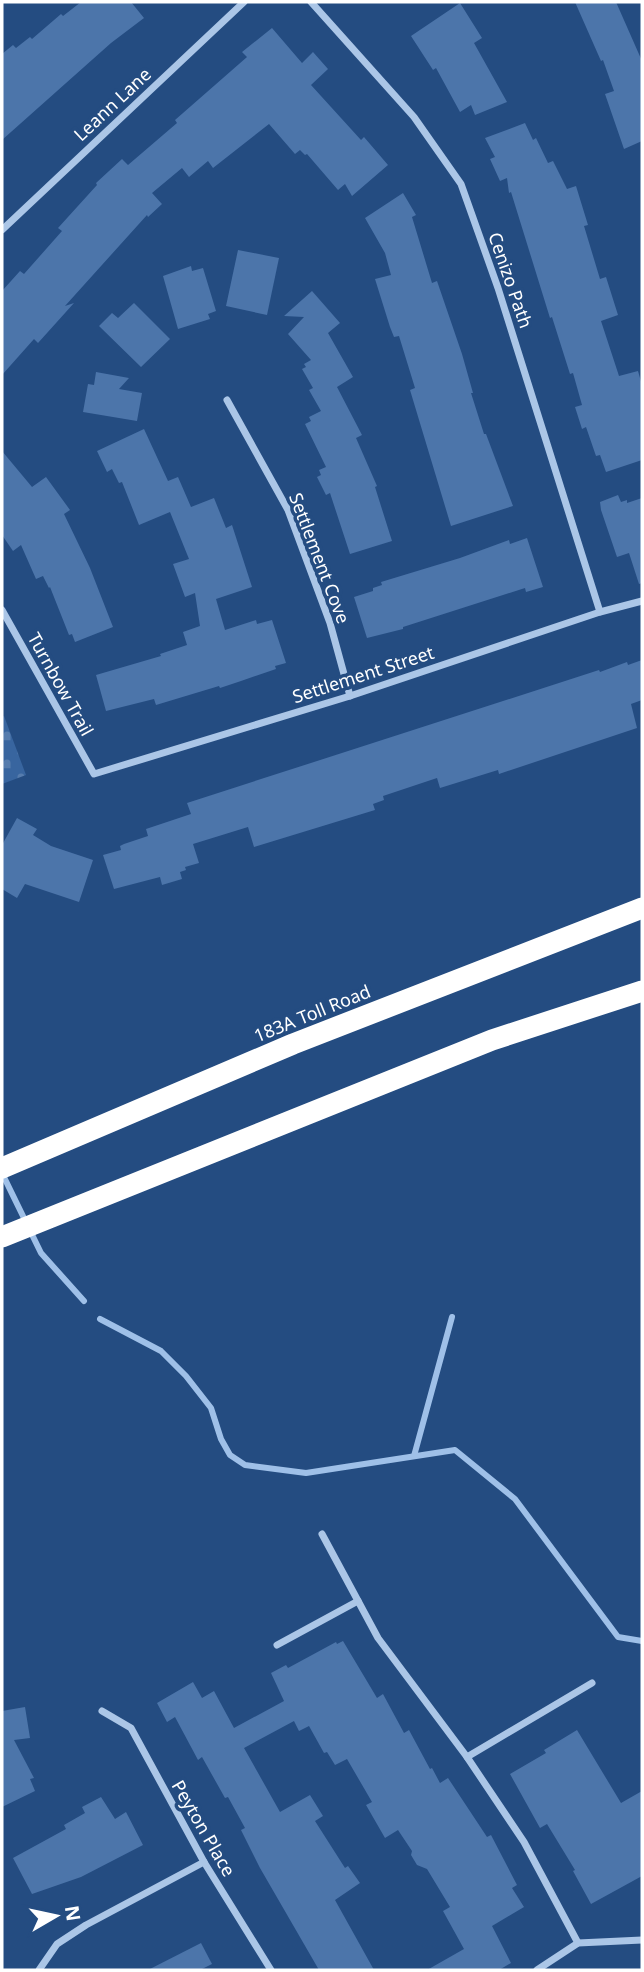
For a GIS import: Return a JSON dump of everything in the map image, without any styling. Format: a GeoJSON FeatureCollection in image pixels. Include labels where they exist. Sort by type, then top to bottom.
{"type":"FeatureCollection","features":[{"type":"Feature","properties":{"kind":"highway","name":"183A Toll Road"},"geometry":{"type":"LineString","coordinates":[[2,1168],[293,1044],[642,908]]}},
{"type":"Feature","properties":{"kind":"highway"},"geometry":{"type":"LineString","coordinates":[[2,1237],[492,1040],[642,991]]}},
{"type":"Feature","properties":{"kind":"street","name":"Leann Lane"},"geometry":{"type":"LineString","coordinates":[[2,230],[244,2]]}},
{"type":"Feature","properties":{"kind":"street","name":"Cenizo Path"},"geometry":{"type":"LineString","coordinates":[[311,2],[414,117],[461,184],[498,288],[600,612]]}},
{"type":"Feature","properties":{"kind":"street","name":"Settlement Cove"},"geometry":{"type":"LineString","coordinates":[[227,400],[288,510],[330,623],[350,696]]}},
{"type":"Feature","properties":{"kind":"street","name":"Settlement Street"},"geometry":{"type":"LineString","coordinates":[[94,774],[350,696],[600,612],[642,601]]}},
{"type":"Feature","properties":{"kind":"street","name":"Turnbow Trail"},"geometry":{"type":"LineString","coordinates":[[2,610],[94,774]]}},
{"type":"Feature","properties":{"kind":"street"},"geometry":{"type":"LineString","coordinates":[[322,1534],[378,1638],[467,1757],[524,1842],[578,1943]]}},
{"type":"Feature","properties":{"kind":"street"},"geometry":{"type":"LineString","coordinates":[[277,1645],[358,1601]]}},
{"type":"Feature","properties":{"kind":"street"},"geometry":{"type":"LineString","coordinates":[[467,1757],[592,1684]]}},
{"type":"Feature","properties":{"kind":"street","name":"Peyton Place"},"geometry":{"type":"LineString","coordinates":[[102,1711],[131,1728],[204,1862],[271,1970]]}},
{"type":"Feature","properties":{"kind":"street"},"geometry":{"type":"LineString","coordinates":[[39,1970],[57,1944],[86,1925],[204,1862]]}},
{"type":"Feature","properties":{"kind":"street"},"geometry":{"type":"LineString","coordinates":[[537,1970],[578,1943],[642,1940]]}},
{"type":"Feature","properties":{"kind":"green space"},"geometry":{"type":"Polygon","coordinates":[[[4,716],[26,775],[2,784],[2,717],[4,716]]]}},
{"type":"Feature","properties":{"kind":"building"},"geometry":{"type":"Polygon","coordinates":[[[81,2],[131,2],[144,18],[111,43],[2,140],[2,54],[13,45],[16,48],[30,37],[32,39],[61,14],[63,16],[81,2]]]}},
{"type":"Feature","properties":{"kind":"building"},"geometry":{"type":"Polygon","coordinates":[[[575,2],[616,2],[642,61],[642,141],[624,149],[605,94],[614,91],[603,60],[601,61],[575,2]]]}},
{"type":"Feature","properties":{"kind":"building"},"geometry":{"type":"Polygon","coordinates":[[[460,3],[482,38],[474,43],[507,102],[475,115],[471,105],[460,112],[436,68],[433,70],[411,36],[460,3]]]}},
{"type":"Feature","properties":{"kind":"building"},"geometry":{"type":"Polygon","coordinates":[[[272,28],[302,63],[313,52],[328,69],[311,85],[361,140],[364,137],[388,165],[352,196],[345,184],[338,190],[307,154],[300,150],[295,154],[269,124],[213,168],[208,161],[189,177],[182,168],[152,193],[162,204],[148,217],[147,215],[65,306],[74,303],[38,343],[34,339],[2,375],[2,291],[20,271],[24,274],[62,231],[58,228],[96,183],[122,159],[128,165],[177,123],[175,120],[247,57],[242,52],[272,28]]]}},
{"type":"Feature","properties":{"kind":"building"},"geometry":{"type":"Polygon","coordinates":[[[525,123],[548,163],[553,161],[567,189],[576,186],[588,225],[584,226],[600,279],[606,277],[618,315],[601,321],[619,376],[638,371],[642,385],[642,460],[606,472],[600,455],[596,456],[586,427],[582,429],[575,407],[582,405],[573,373],[570,374],[552,317],[550,318],[511,192],[509,193],[507,178],[500,181],[490,159],[495,157],[485,138],[525,123]]]}},
{"type":"Feature","properties":{"kind":"building"},"geometry":{"type":"Polygon","coordinates":[[[403,193],[416,215],[412,217],[432,283],[437,281],[462,354],[484,434],[513,506],[451,526],[410,390],[415,388],[399,336],[394,337],[375,279],[391,275],[385,253],[365,218],[403,193]]]}},
{"type":"Feature","properties":{"kind":"building"},"geometry":{"type":"Polygon","coordinates":[[[238,250],[279,258],[267,315],[226,306],[238,250]]]}},
{"type":"Feature","properties":{"kind":"building"},"geometry":{"type":"Polygon","coordinates":[[[191,266],[192,271],[203,268],[216,311],[208,314],[210,319],[178,329],[163,276],[191,266]]]}},
{"type":"Feature","properties":{"kind":"building"},"geometry":{"type":"Polygon","coordinates":[[[312,291],[340,323],[328,333],[353,377],[337,387],[362,435],[356,438],[377,486],[375,487],[392,541],[350,554],[330,493],[326,495],[317,477],[321,475],[319,470],[326,467],[305,424],[311,421],[309,417],[321,411],[309,390],[313,388],[302,369],[306,367],[304,364],[311,360],[288,334],[304,317],[284,316],[312,291]]]}},
{"type":"Feature","properties":{"kind":"building"},"geometry":{"type":"Polygon","coordinates":[[[134,303],[170,339],[141,367],[99,326],[112,313],[118,318],[134,303]]]}},
{"type":"Feature","properties":{"kind":"building"},"geometry":{"type":"Polygon","coordinates":[[[96,372],[129,378],[119,389],[142,393],[137,421],[83,412],[88,384],[94,385],[96,372]]]}},
{"type":"Feature","properties":{"kind":"building"},"geometry":{"type":"Polygon","coordinates":[[[144,429],[168,481],[178,477],[191,507],[214,498],[226,528],[232,525],[252,587],[216,599],[225,630],[256,620],[257,624],[272,620],[286,663],[220,688],[219,686],[156,705],[154,699],[106,711],[96,675],[161,656],[160,654],[187,645],[183,632],[200,626],[195,593],[185,597],[173,564],[189,559],[170,512],[139,525],[122,482],[119,483],[112,469],[107,472],[97,451],[144,429]]]}},
{"type":"Feature","properties":{"kind":"building"},"geometry":{"type":"Polygon","coordinates":[[[2,451],[32,487],[46,477],[70,510],[64,514],[90,568],[113,627],[75,642],[72,634],[69,635],[43,576],[36,579],[21,545],[13,551],[2,535],[2,451]]]}},
{"type":"Feature","properties":{"kind":"building"},"geometry":{"type":"Polygon","coordinates":[[[618,495],[621,502],[627,500],[627,503],[642,498],[642,583],[639,584],[629,553],[617,557],[601,510],[600,502],[618,495]]]}},
{"type":"Feature","properties":{"kind":"building"},"geometry":{"type":"Polygon","coordinates":[[[527,538],[543,587],[526,592],[525,588],[403,629],[367,638],[354,597],[373,591],[373,588],[382,585],[381,582],[509,540],[510,544],[527,538]]]}},
{"type":"Feature","properties":{"kind":"building"},"geometry":{"type":"Polygon","coordinates":[[[642,660],[642,700],[631,704],[637,728],[499,774],[498,770],[440,788],[437,778],[383,796],[384,800],[373,804],[375,810],[254,847],[248,827],[193,844],[199,863],[185,867],[186,870],[180,872],[182,879],[162,885],[160,877],[114,889],[103,855],[121,850],[120,846],[148,836],[146,829],[191,814],[187,803],[599,670],[600,672],[627,662],[628,665],[642,660]]]}},
{"type":"Feature","properties":{"kind":"building"},"geometry":{"type":"Polygon","coordinates":[[[17,818],[37,829],[33,835],[51,846],[93,860],[79,902],[25,884],[17,898],[2,889],[2,845],[17,818]]]}},
{"type":"Feature","properties":{"kind":"building"},"geometry":{"type":"Polygon","coordinates":[[[343,1641],[377,1698],[383,1694],[404,1733],[409,1730],[440,1783],[448,1778],[487,1837],[491,1835],[517,1885],[512,1888],[524,1907],[492,1926],[511,1963],[499,1970],[427,1970],[464,1949],[443,1911],[450,1907],[427,1869],[417,1865],[411,1855],[412,1851],[398,1830],[385,1838],[366,1805],[372,1802],[347,1759],[335,1765],[327,1752],[324,1753],[309,1726],[299,1731],[294,1721],[244,1748],[280,1812],[310,1795],[323,1816],[315,1821],[345,1868],[348,1866],[360,1883],[335,1900],[374,1970],[319,1970],[260,1868],[241,1830],[245,1828],[228,1797],[225,1798],[202,1757],[198,1760],[175,1717],[167,1722],[157,1703],[193,1682],[202,1698],[214,1691],[234,1728],[284,1701],[271,1673],[286,1665],[288,1668],[336,1642],[337,1644],[343,1641]]]}},
{"type":"Feature","properties":{"kind":"building"},"geometry":{"type":"Polygon","coordinates":[[[25,1707],[30,1738],[14,1740],[34,1778],[30,1779],[35,1791],[2,1807],[2,1711],[25,1707]]]}},
{"type":"Feature","properties":{"kind":"building"},"geometry":{"type":"Polygon","coordinates":[[[577,1730],[621,1803],[642,1791],[642,1876],[591,1904],[573,1871],[575,1870],[547,1824],[540,1828],[510,1774],[546,1753],[544,1750],[577,1730]]]}},
{"type":"Feature","properties":{"kind":"building"},"geometry":{"type":"Polygon","coordinates":[[[101,1797],[115,1819],[126,1812],[143,1845],[81,1877],[32,1894],[13,1858],[66,1829],[64,1825],[85,1813],[82,1807],[101,1797]]]}},
{"type":"Feature","properties":{"kind":"building"},"geometry":{"type":"Polygon","coordinates":[[[201,1943],[212,1964],[200,1970],[148,1970],[201,1943]]]}},
{"type":"Feature","properties":{"kind":"waterway"},"geometry":{"type":"LineString","coordinates":[[2,1173],[41,1253],[84,1301]]}},
{"type":"Feature","properties":{"kind":"waterway"},"geometry":{"type":"LineString","coordinates":[[414,1456],[452,1317]]}},
{"type":"Feature","properties":{"kind":"waterway"},"geometry":{"type":"LineString","coordinates":[[100,1319],[161,1351],[186,1376],[211,1408],[221,1439],[230,1455],[245,1465],[306,1473],[455,1450],[515,1499],[618,1637],[642,1641]]}}]}
